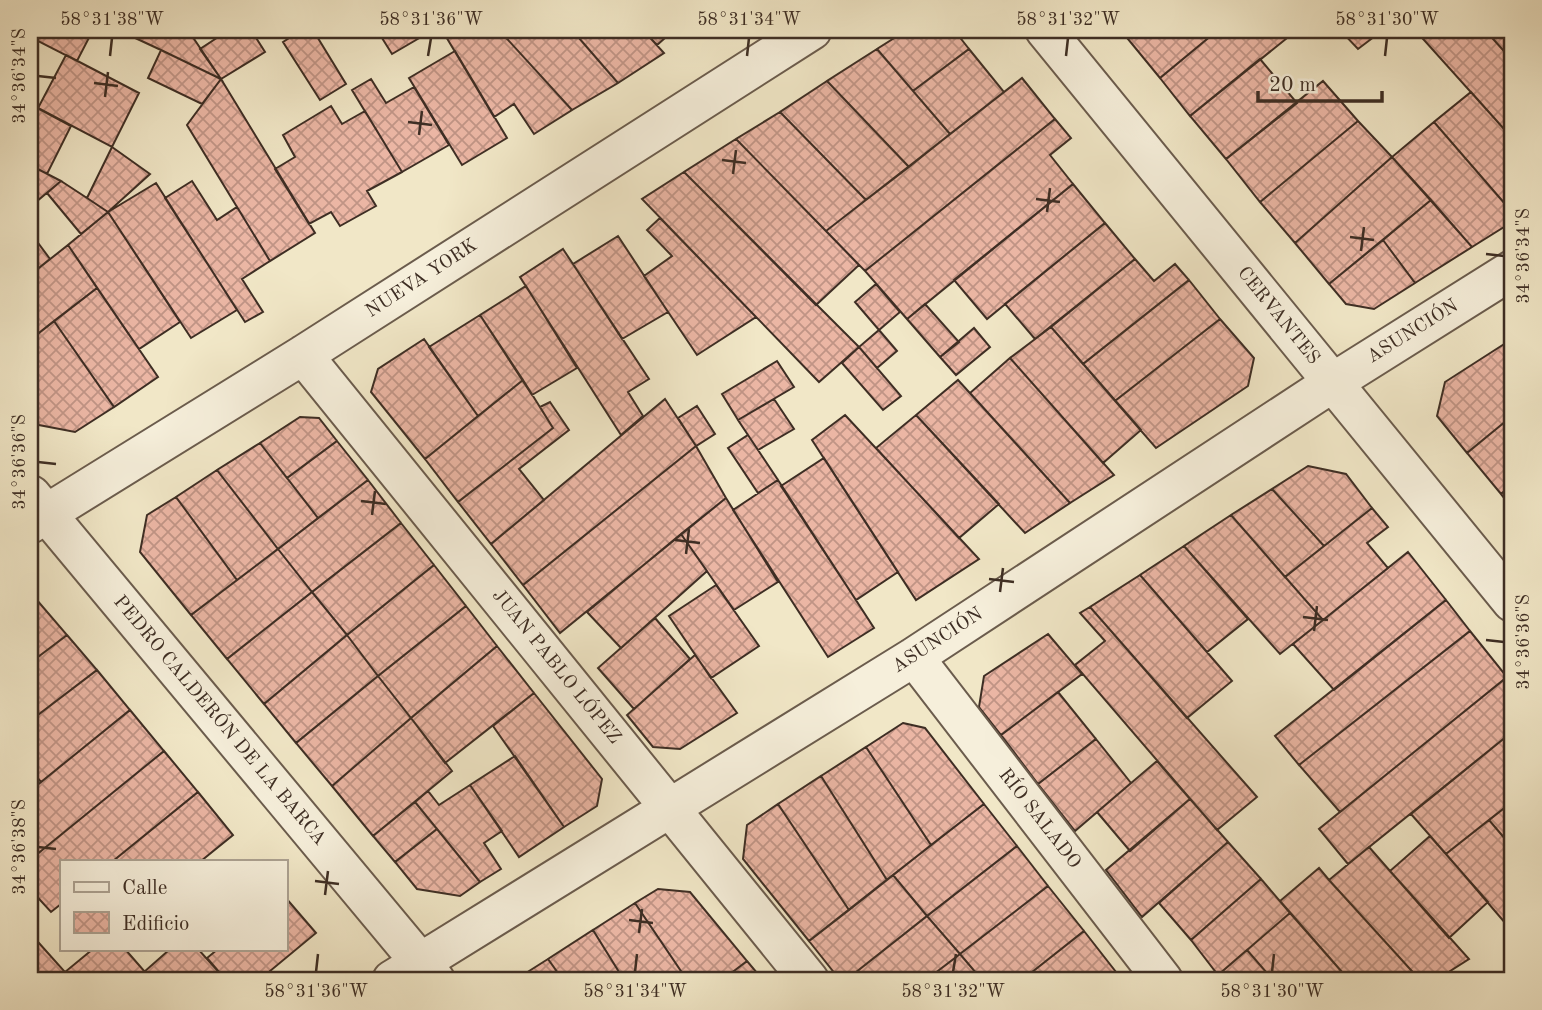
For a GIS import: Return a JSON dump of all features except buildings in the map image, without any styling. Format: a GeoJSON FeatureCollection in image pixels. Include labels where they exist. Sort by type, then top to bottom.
{"type":"FeatureCollection","features":[{"type":"Feature","properties":{"kind":"street","name":"NUEVA YORK"},"geometry":{"type":"LineString","coordinates":[[35,511],[303,355],[812,30]]}},
{"type":"Feature","properties":{"kind":"street","name":"CERVANTES"},"geometry":{"type":"LineString","coordinates":[[1045,30],[1512,602]]}},
{"type":"Feature","properties":{"kind":"street","name":"ASUNCIÓN"},"geometry":{"type":"LineString","coordinates":[[416,974],[670,808],[914,657],[1332,383],[1512,270]]}},
{"type":"Feature","properties":{"kind":"street","name":"JUAN PABLO LÓPEZ"},"geometry":{"type":"LineString","coordinates":[[303,355],[809,980]]}},
{"type":"Feature","properties":{"kind":"street","name":"PEDRO CALDERÓN DE LA BARCA"},"geometry":{"type":"LineString","coordinates":[[35,511],[416,974]]}},
{"type":"Feature","properties":{"kind":"street","name":"RÍO SALADO"},"geometry":{"type":"LineString","coordinates":[[914,657],[1163,980]]}}]}
